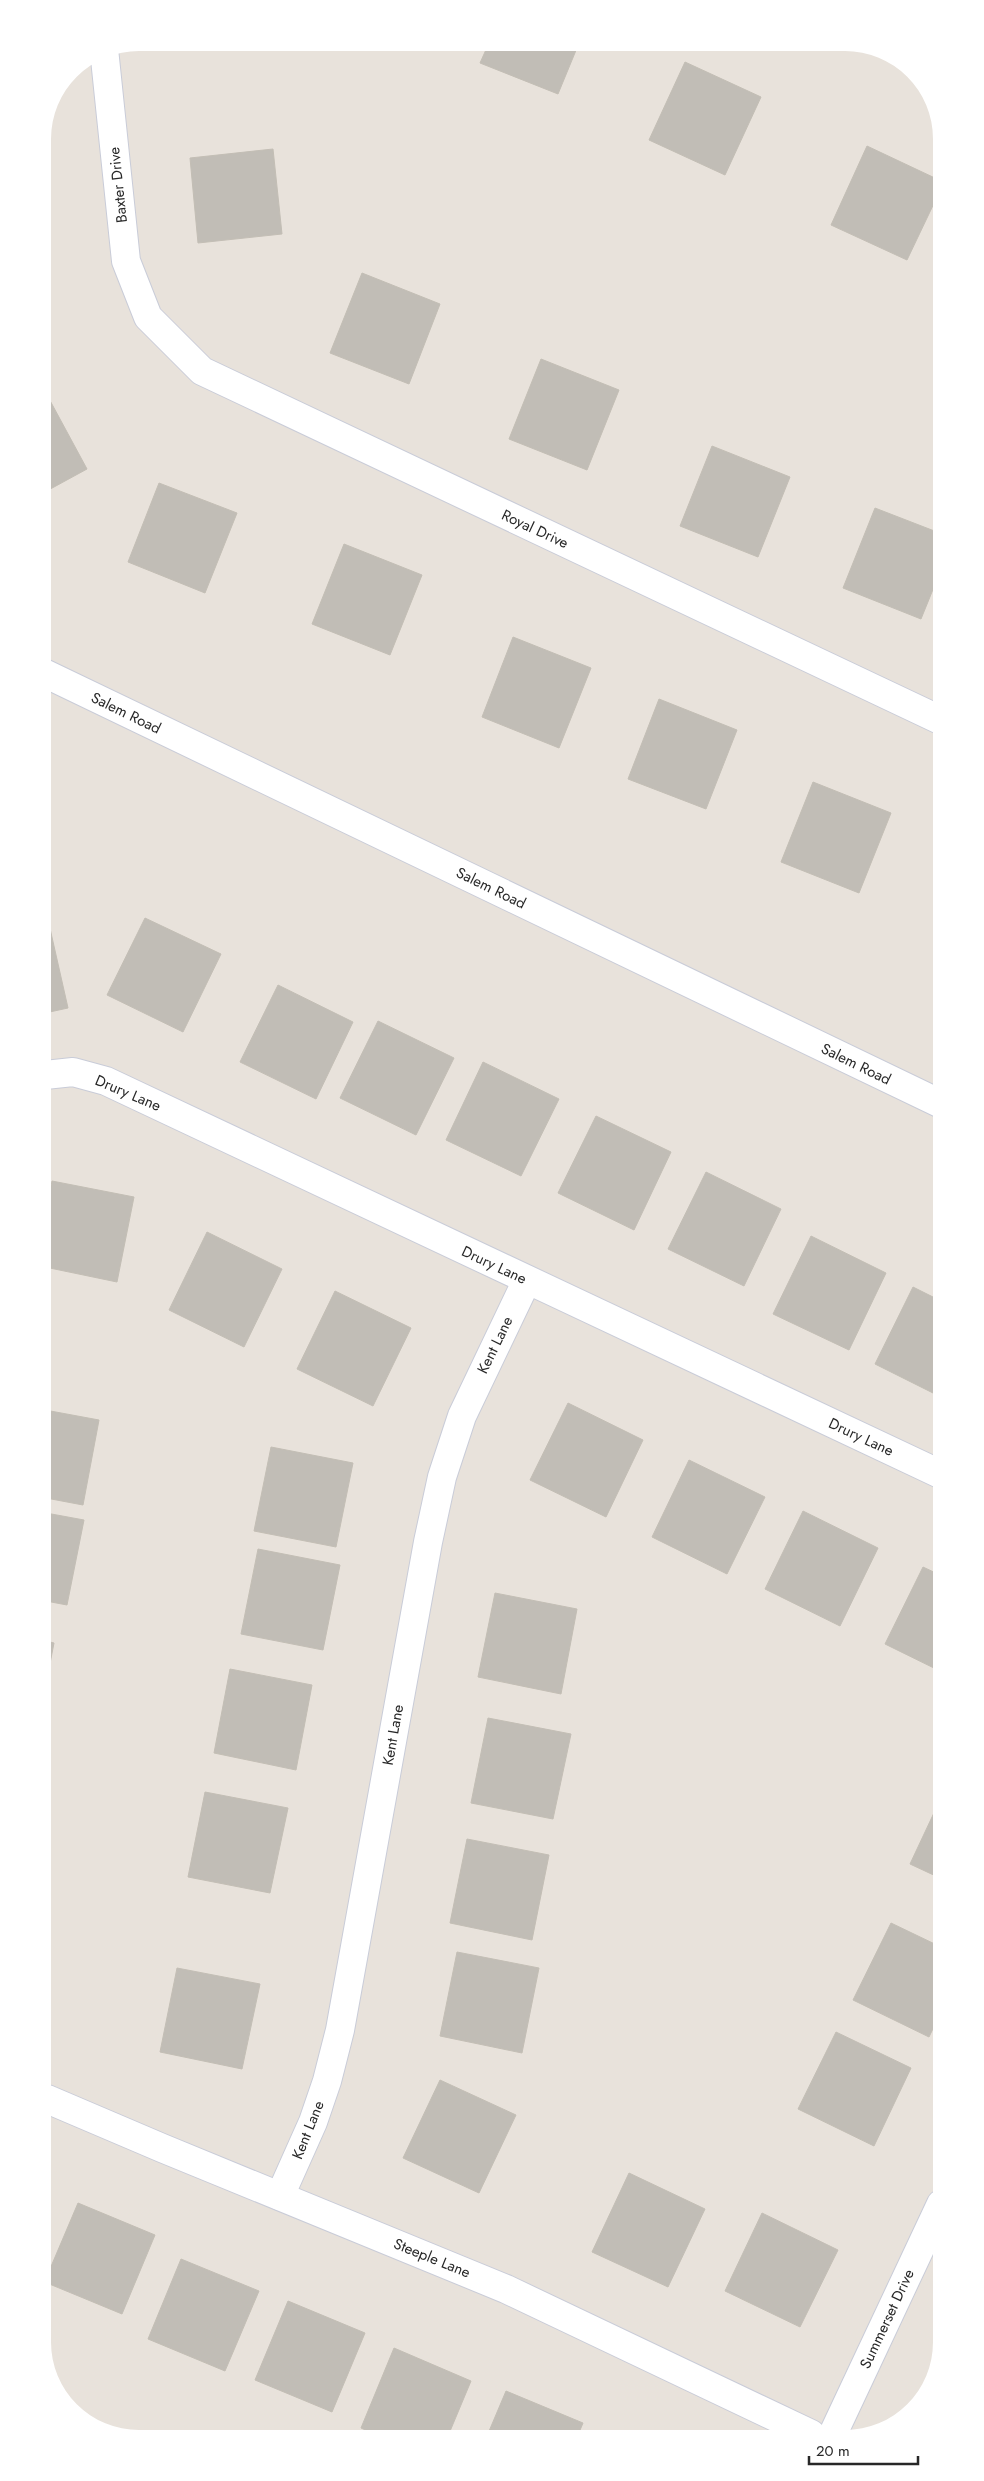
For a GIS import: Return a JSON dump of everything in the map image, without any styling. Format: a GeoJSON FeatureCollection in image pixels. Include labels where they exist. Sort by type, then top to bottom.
{"type":"FeatureCollection","features":[{"type":"Feature","properties":{"kind":"street","name":"Baxter Drive"},"geometry":{"type":"LineString","coordinates":[[105,58],[126,260],[148,318]]}},
{"type":"Feature","properties":{"kind":"street","name":"Royal Drive"},"geometry":{"type":"LineString","coordinates":[[148,318],[202,371],[933,717]]}},
{"type":"Feature","properties":{"kind":"street","name":"Salem Road"},"geometry":{"type":"LineString","coordinates":[[51,676],[933,1100]]}},
{"type":"Feature","properties":{"kind":"street","name":"Drury Lane"},"geometry":{"type":"LineString","coordinates":[[51,1074],[73,1072],[106,1081],[933,1471]]}},
{"type":"Feature","properties":{"kind":"street","name":"Kent Lane"},"geometry":{"type":"LineString","coordinates":[[280,2196],[319,2106],[328,2081],[340,2030],[428,1542],[442,1477],[462,1416],[526,1280]]}},
{"type":"Feature","properties":{"kind":"street","name":"Steeple Lane"},"geometry":{"type":"LineString","coordinates":[[51,2100],[506,2289],[803,2430]]}},
{"type":"Feature","properties":{"kind":"street","name":"Summerset Drive"},"geometry":{"type":"LineString","coordinates":[[836,2430],[933,2221]]}},
{"type":"Feature","properties":{"kind":"building"},"geometry":{"type":"Polygon","coordinates":[[[485,51],[576,51],[558,94],[480,63],[485,51]]]}},
{"type":"Feature","properties":{"kind":"building"},"geometry":{"type":"Polygon","coordinates":[[[685,62],[761,97],[725,175],[649,140],[685,62]]]}},
{"type":"Feature","properties":{"kind":"building"},"geometry":{"type":"Polygon","coordinates":[[[867,146],[933,177],[933,205],[907,260],[831,225],[867,146]]]}},
{"type":"Feature","properties":{"kind":"building"},"geometry":{"type":"Polygon","coordinates":[[[273,149],[282,234],[198,243],[190,158],[273,149]]]}},
{"type":"Feature","properties":{"kind":"building"},"geometry":{"type":"Polygon","coordinates":[[[362,273],[440,304],[409,384],[330,353],[362,273]]]}},
{"type":"Feature","properties":{"kind":"building"},"geometry":{"type":"Polygon","coordinates":[[[541,359],[619,390],[587,470],[509,439],[541,359]]]}},
{"type":"Feature","properties":{"kind":"building"},"geometry":{"type":"Polygon","coordinates":[[[51,402],[87,469],[51,489],[51,402]]]}},
{"type":"Feature","properties":{"kind":"building"},"geometry":{"type":"Polygon","coordinates":[[[712,446],[790,477],[758,557],[680,526],[712,446]]]}},
{"type":"Feature","properties":{"kind":"building"},"geometry":{"type":"Polygon","coordinates":[[[159,483],[237,513],[205,593],[128,562],[159,483]]]}},
{"type":"Feature","properties":{"kind":"building"},"geometry":{"type":"Polygon","coordinates":[[[875,508],[933,530],[933,589],[921,619],[843,588],[875,508]]]}},
{"type":"Feature","properties":{"kind":"building"},"geometry":{"type":"Polygon","coordinates":[[[344,544],[422,575],[390,655],[312,624],[344,544]]]}},
{"type":"Feature","properties":{"kind":"building"},"geometry":{"type":"Polygon","coordinates":[[[513,637],[591,668],[559,748],[482,717],[513,637]]]}},
{"type":"Feature","properties":{"kind":"building"},"geometry":{"type":"Polygon","coordinates":[[[659,699],[737,730],[706,809],[628,779],[659,699]]]}},
{"type":"Feature","properties":{"kind":"building"},"geometry":{"type":"Polygon","coordinates":[[[813,782],[891,813],[859,893],[781,862],[813,782]]]}},
{"type":"Feature","properties":{"kind":"building"},"geometry":{"type":"Polygon","coordinates":[[[145,918],[221,954],[183,1032],[107,995],[145,918]]]}},
{"type":"Feature","properties":{"kind":"building"},"geometry":{"type":"Polygon","coordinates":[[[51,933],[68,1008],[51,1012],[51,933]]]}},
{"type":"Feature","properties":{"kind":"building"},"geometry":{"type":"Polygon","coordinates":[[[278,985],[353,1022],[316,1099],[240,1062],[278,985]]]}},
{"type":"Feature","properties":{"kind":"building"},"geometry":{"type":"Polygon","coordinates":[[[378,1021],[454,1058],[416,1135],[340,1098],[378,1021]]]}},
{"type":"Feature","properties":{"kind":"building"},"geometry":{"type":"Polygon","coordinates":[[[483,1062],[559,1099],[521,1176],[446,1140],[483,1062]]]}},
{"type":"Feature","properties":{"kind":"building"},"geometry":{"type":"Polygon","coordinates":[[[596,1116],[671,1152],[634,1230],[558,1193],[596,1116]]]}},
{"type":"Feature","properties":{"kind":"building"},"geometry":{"type":"Polygon","coordinates":[[[706,1172],[781,1209],[744,1286],[668,1249],[706,1172]]]}},
{"type":"Feature","properties":{"kind":"building"},"geometry":{"type":"Polygon","coordinates":[[[52,1181],[134,1197],[117,1282],[51,1268],[52,1181]]]}},
{"type":"Feature","properties":{"kind":"building"},"geometry":{"type":"Polygon","coordinates":[[[207,1232],[282,1269],[244,1347],[169,1310],[207,1232]]]}},
{"type":"Feature","properties":{"kind":"building"},"geometry":{"type":"Polygon","coordinates":[[[811,1236],[886,1273],[849,1350],[773,1314],[811,1236]]]}},
{"type":"Feature","properties":{"kind":"building"},"geometry":{"type":"Polygon","coordinates":[[[913,1287],[933,1297],[933,1393],[875,1364],[913,1287]]]}},
{"type":"Feature","properties":{"kind":"building"},"geometry":{"type":"Polygon","coordinates":[[[335,1291],[411,1328],[373,1406],[297,1369],[335,1291]]]}},
{"type":"Feature","properties":{"kind":"building"},"geometry":{"type":"Polygon","coordinates":[[[568,1403],[643,1440],[606,1517],[530,1480],[568,1403]]]}},
{"type":"Feature","properties":{"kind":"building"},"geometry":{"type":"Polygon","coordinates":[[[51,1411],[99,1420],[83,1505],[51,1499],[51,1411]]]}},
{"type":"Feature","properties":{"kind":"building"},"geometry":{"type":"Polygon","coordinates":[[[271,1447],[353,1463],[336,1547],[254,1531],[271,1447]]]}},
{"type":"Feature","properties":{"kind":"building"},"geometry":{"type":"Polygon","coordinates":[[[689,1460],[765,1497],[727,1574],[652,1537],[689,1460]]]}},
{"type":"Feature","properties":{"kind":"building"},"geometry":{"type":"Polygon","coordinates":[[[803,1511],[878,1548],[840,1626],[765,1589],[803,1511]]]}},
{"type":"Feature","properties":{"kind":"building"},"geometry":{"type":"Polygon","coordinates":[[[51,1514],[84,1520],[67,1605],[51,1602],[51,1514]]]}},
{"type":"Feature","properties":{"kind":"building"},"geometry":{"type":"Polygon","coordinates":[[[258,1549],[340,1565],[323,1650],[241,1634],[258,1549]]]}},
{"type":"Feature","properties":{"kind":"building"},"geometry":{"type":"Polygon","coordinates":[[[923,1567],[933,1572],[933,1668],[885,1644],[923,1567]]]}},
{"type":"Feature","properties":{"kind":"building"},"geometry":{"type":"Polygon","coordinates":[[[495,1593],[577,1609],[561,1694],[478,1677],[495,1593]]]}},
{"type":"Feature","properties":{"kind":"building"},"geometry":{"type":"Polygon","coordinates":[[[51,1642],[54,1643],[51,1658],[51,1642]]]}},
{"type":"Feature","properties":{"kind":"building"},"geometry":{"type":"Polygon","coordinates":[[[230,1669],[312,1685],[296,1770],[214,1753],[230,1669]]]}},
{"type":"Feature","properties":{"kind":"building"},"geometry":{"type":"Polygon","coordinates":[[[488,1718],[571,1734],[553,1819],[471,1803],[488,1718]]]}},
{"type":"Feature","properties":{"kind":"building"},"geometry":{"type":"Polygon","coordinates":[[[205,1792],[288,1808],[270,1893],[188,1877],[205,1792]]]}},
{"type":"Feature","properties":{"kind":"building"},"geometry":{"type":"Polygon","coordinates":[[[933,1815],[933,1875],[910,1864],[933,1815]]]}},
{"type":"Feature","properties":{"kind":"building"},"geometry":{"type":"Polygon","coordinates":[[[467,1839],[549,1855],[532,1940],[450,1923],[467,1839]]]}},
{"type":"Feature","properties":{"kind":"building"},"geometry":{"type":"Polygon","coordinates":[[[891,1923],[933,1943],[933,2029],[929,2037],[853,2000],[891,1923]]]}},
{"type":"Feature","properties":{"kind":"building"},"geometry":{"type":"Polygon","coordinates":[[[457,1952],[539,1968],[522,2053],[440,2036],[457,1952]]]}},
{"type":"Feature","properties":{"kind":"building"},"geometry":{"type":"Polygon","coordinates":[[[177,1968],[260,1984],[242,2069],[160,2052],[177,1968]]]}},
{"type":"Feature","properties":{"kind":"building"},"geometry":{"type":"Polygon","coordinates":[[[836,2032],[911,2068],[874,2146],[798,2109],[836,2032]]]}},
{"type":"Feature","properties":{"kind":"building"},"geometry":{"type":"Polygon","coordinates":[[[440,2080],[516,2115],[479,2193],[403,2158],[440,2080]]]}},
{"type":"Feature","properties":{"kind":"building"},"geometry":{"type":"Polygon","coordinates":[[[629,2173],[705,2209],[668,2287],[592,2252],[629,2173]]]}},
{"type":"Feature","properties":{"kind":"building"},"geometry":{"type":"Polygon","coordinates":[[[78,2203],[155,2235],[122,2314],[51,2285],[51,2267],[78,2203]]]}},
{"type":"Feature","properties":{"kind":"building"},"geometry":{"type":"Polygon","coordinates":[[[762,2213],[838,2250],[800,2327],[725,2291],[762,2213]]]}},
{"type":"Feature","properties":{"kind":"building"},"geometry":{"type":"Polygon","coordinates":[[[181,2259],[259,2291],[225,2371],[148,2339],[181,2259]]]}},
{"type":"Feature","properties":{"kind":"building"},"geometry":{"type":"Polygon","coordinates":[[[288,2301],[365,2333],[332,2412],[255,2380],[288,2301]]]}},
{"type":"Feature","properties":{"kind":"building"},"geometry":{"type":"Polygon","coordinates":[[[394,2348],[471,2381],[451,2430],[365,2430],[361,2428],[394,2348]]]}},
{"type":"Feature","properties":{"kind":"building"},"geometry":{"type":"Polygon","coordinates":[[[506,2391],[583,2423],[580,2430],[490,2430],[506,2391]]]}}]}
